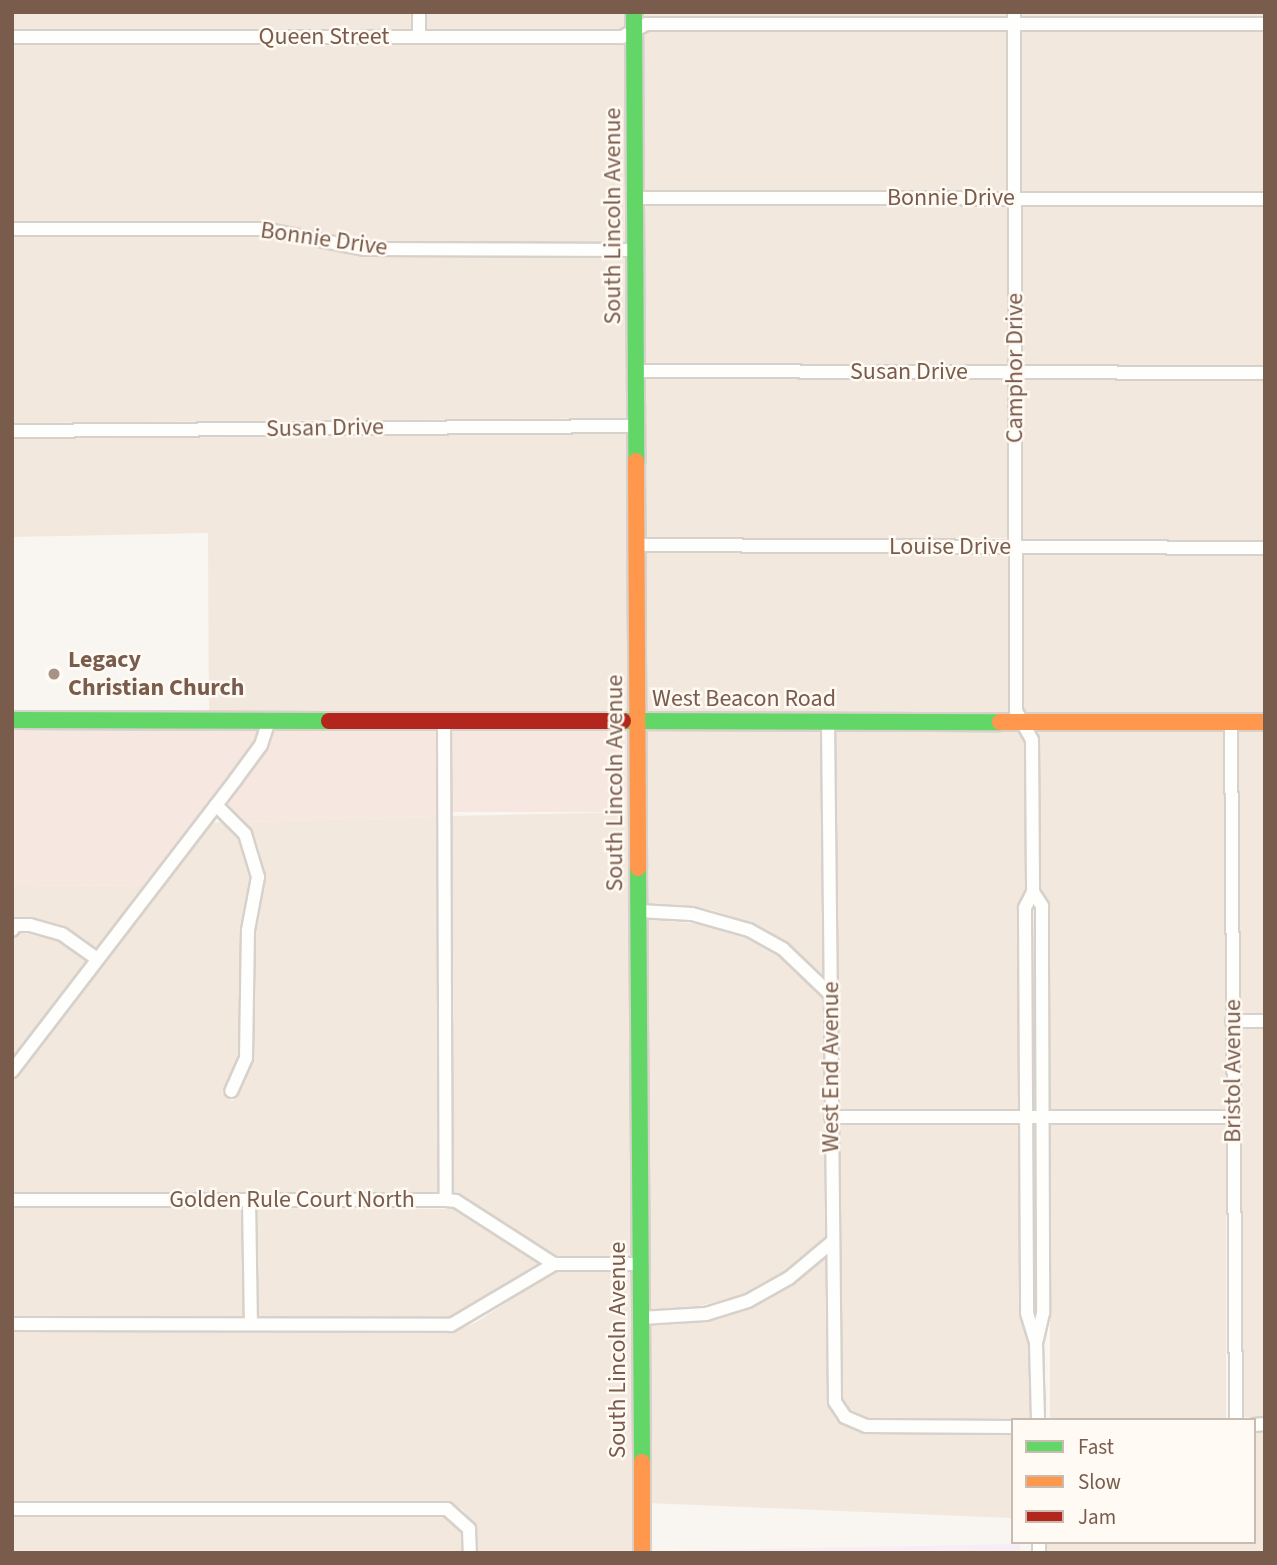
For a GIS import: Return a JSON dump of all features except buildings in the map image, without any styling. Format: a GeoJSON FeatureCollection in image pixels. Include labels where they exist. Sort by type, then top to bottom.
{"type":"FeatureCollection","features":[{"type":"Feature","properties":{"kind":"street"},"geometry":{"type":"LineString","coordinates":[[419,12],[419,37]]}},
{"type":"Feature","properties":{"kind":"street","name":"South Lincoln Avenue"},"geometry":{"type":"LineString","coordinates":[[634,12],[642,1553]]}},
{"type":"Feature","properties":{"kind":"street","name":"Queen Street"},"geometry":{"type":"LineString","coordinates":[[12,37],[622,37],[646,24],[1014,18],[1265,24]]}},
{"type":"Feature","properties":{"kind":"street","name":"Camphor Drive"},"geometry":{"type":"LineString","coordinates":[[1014,18],[1016,711],[1032,740],[1034,892]]}},
{"type":"Feature","properties":{"kind":"street","name":"Bonnie Drive"},"geometry":{"type":"LineString","coordinates":[[637,198],[1265,199]]}},
{"type":"Feature","properties":{"kind":"street","name":"Bonnie Drive"},"geometry":{"type":"LineString","coordinates":[[12,229],[263,229],[365,249],[636,250]]}},
{"type":"Feature","properties":{"kind":"street","name":"Susan Drive"},"geometry":{"type":"LineString","coordinates":[[637,371],[1265,373]]}},
{"type":"Feature","properties":{"kind":"street","name":"Susan Drive"},"geometry":{"type":"LineString","coordinates":[[12,431],[637,426]]}},
{"type":"Feature","properties":{"kind":"street","name":"Louise Drive"},"geometry":{"type":"LineString","coordinates":[[635,545],[1265,548]]}},
{"type":"Feature","properties":{"kind":"street","name":"West Beacon Road"},"geometry":{"type":"LineString","coordinates":[[12,720],[444,723],[1265,722]]}},
{"type":"Feature","properties":{"kind":"street"},"geometry":{"type":"LineString","coordinates":[[12,1071],[261,744],[269,720]]}},
{"type":"Feature","properties":{"kind":"street","name":"West End Avenue"},"geometry":{"type":"LineString","coordinates":[[828,722],[833,1393],[839,1410],[853,1422],[866,1426],[1011,1427]]}},
{"type":"Feature","properties":{"kind":"street"},"geometry":{"type":"LineString","coordinates":[[444,723],[446,1200]]}},
{"type":"Feature","properties":{"kind":"street","name":"Bristol Avenue"},"geometry":{"type":"LineString","coordinates":[[1231,723],[1236,1418]]}},
{"type":"Feature","properties":{"kind":"street"},"geometry":{"type":"LineString","coordinates":[[216,805],[245,834],[258,877],[248,930],[246,1058],[231,1091]]}},
{"type":"Feature","properties":{"kind":"street"},"geometry":{"type":"LineString","coordinates":[[1034,892],[1025,908],[1027,1313],[1036,1343]]}},
{"type":"Feature","properties":{"kind":"street"},"geometry":{"type":"LineString","coordinates":[[1034,892],[1042,906],[1043,1312],[1036,1343],[1038,1418]]}},
{"type":"Feature","properties":{"kind":"street"},"geometry":{"type":"LineString","coordinates":[[639,912],[711,918],[749,930],[783,949],[831,995]]}},
{"type":"Feature","properties":{"kind":"street"},"geometry":{"type":"LineString","coordinates":[[13,927],[62,933],[97,959]]}},
{"type":"Feature","properties":{"kind":"street"},"geometry":{"type":"LineString","coordinates":[[1232,1021],[1265,1021]]}},
{"type":"Feature","properties":{"kind":"street"},"geometry":{"type":"LineString","coordinates":[[831,1117],[1233,1117]]}},
{"type":"Feature","properties":{"kind":"street","name":"Golden Rule Court North"},"geometry":{"type":"LineString","coordinates":[[12,1200],[446,1200],[456,1202],[554,1264]]}},
{"type":"Feature","properties":{"kind":"street"},"geometry":{"type":"LineString","coordinates":[[249,1200],[251,1324]]}},
{"type":"Feature","properties":{"kind":"street"},"geometry":{"type":"LineString","coordinates":[[641,1318],[706,1314],[748,1301],[789,1278],[832,1242]]}},
{"type":"Feature","properties":{"kind":"street"},"geometry":{"type":"LineString","coordinates":[[12,1324],[452,1325],[554,1264],[641,1264]]}},
{"type":"Feature","properties":{"kind":"street"},"geometry":{"type":"LineString","coordinates":[[12,1509],[447,1509],[469,1529],[470,1553]]}},
{"type":"Feature","properties":{"kind":"shaded area"},"geometry":{"type":"Polygon","coordinates":[[[12,12],[412,12],[412,30],[12,30],[12,12]]]}},
{"type":"Feature","properties":{"kind":"shaded area"},"geometry":{"type":"Polygon","coordinates":[[[425,12],[627,12],[627,29],[425,29],[425,12]]]}},
{"type":"Feature","properties":{"kind":"shaded area"},"geometry":{"type":"Polygon","coordinates":[[[641,12],[1007,12],[1007,17],[641,20],[641,12]]]}},
{"type":"Feature","properties":{"kind":"shaded area"},"geometry":{"type":"Polygon","coordinates":[[[1021,12],[1265,12],[1265,16],[1021,17],[1021,12]]]}},
{"type":"Feature","properties":{"kind":"shaded area"},"geometry":{"type":"Polygon","coordinates":[[[1020,31],[1265,31],[1265,191],[1020,191],[1020,31]]]}},
{"type":"Feature","properties":{"kind":"shaded area"},"geometry":{"type":"Polygon","coordinates":[[[648,32],[1007,32],[1009,191],[643,191],[642,36],[648,32]]]}},
{"type":"Feature","properties":{"kind":"shaded area"},"geometry":{"type":"Polygon","coordinates":[[[628,43],[630,243],[366,242],[263,221],[12,222],[12,45],[628,43]]]}},
{"type":"Feature","properties":{"kind":"shaded area"},"geometry":{"type":"Polygon","coordinates":[[[643,206],[1008,206],[1008,364],[643,364],[643,206]]]}},
{"type":"Feature","properties":{"kind":"shaded area"},"geometry":{"type":"Polygon","coordinates":[[[1022,206],[1265,206],[1265,366],[1022,366],[1022,206]]]}},
{"type":"Feature","properties":{"kind":"shaded area"},"geometry":{"type":"Polygon","coordinates":[[[263,236],[366,257],[630,258],[630,418],[12,423],[12,237],[263,236]]]}},
{"type":"Feature","properties":{"kind":"shaded area"},"geometry":{"type":"Polygon","coordinates":[[[643,379],[1009,379],[1009,538],[643,538],[643,379]]]}},
{"type":"Feature","properties":{"kind":"shaded area"},"geometry":{"type":"Polygon","coordinates":[[[1023,380],[1265,380],[1265,540],[1023,540],[1023,380]]]}},
{"type":"Feature","properties":{"kind":"shaded area"},"geometry":{"type":"Polygon","coordinates":[[[630,433],[631,714],[209,713],[208,533],[12,537],[12,439],[630,433]]]}},
{"type":"Feature","properties":{"kind":"shaded area"},"geometry":{"type":"Polygon","coordinates":[[[642,553],[1009,553],[1009,714],[642,714],[642,553]]]}},
{"type":"Feature","properties":{"kind":"shaded area"},"geometry":{"type":"Polygon","coordinates":[[[1022,555],[1265,555],[1265,715],[1026,715],[1022,709],[1022,555]]]}},
{"type":"Feature","properties":{"kind":"shaded area"},"geometry":{"type":"Polygon","coordinates":[[[12,728],[259,728],[255,741],[145,886],[12,885],[12,728]]]}},
{"type":"Feature","properties":{"kind":"shaded area"},"geometry":{"type":"Polygon","coordinates":[[[274,728],[437,731],[437,817],[244,822],[226,804],[266,749],[274,728]]]}},
{"type":"Feature","properties":{"kind":"shaded area"},"geometry":{"type":"Polygon","coordinates":[[[450,729],[632,729],[632,812],[450,812],[450,729]]]}},
{"type":"Feature","properties":{"kind":"shaded area"},"geometry":{"type":"Polygon","coordinates":[[[645,729],[821,729],[824,976],[787,943],[751,923],[712,910],[646,904],[645,729]]]}},
{"type":"Feature","properties":{"kind":"shaded area"},"geometry":{"type":"Polygon","coordinates":[[[835,729],[1019,730],[1024,736],[1027,888],[1018,908],[1020,1109],[838,1109],[835,729]]]}},
{"type":"Feature","properties":{"kind":"shaded area"},"geometry":{"type":"Polygon","coordinates":[[[1039,730],[1224,730],[1226,1109],[1050,1109],[1048,906],[1040,887],[1039,730]]]}},
{"type":"Feature","properties":{"kind":"shaded area"},"geometry":{"type":"Polygon","coordinates":[[[1237,730],[1265,730],[1265,1014],[1237,1014],[1237,730]]]}},
{"type":"Feature","properties":{"kind":"shaded area"},"geometry":{"type":"Polygon","coordinates":[[[632,812],[634,1256],[558,1256],[452,1193],[450,816],[632,812]]]}},
{"type":"Feature","properties":{"kind":"shaded area"},"geometry":{"type":"Polygon","coordinates":[[[437,817],[438,1192],[12,1192],[12,1082],[211,823],[225,822],[240,839],[252,877],[241,930],[240,1056],[222,1093],[233,1101],[253,1059],[255,931],[265,878],[258,845],[244,822],[437,817]]]}},
{"type":"Feature","properties":{"kind":"shaded area"},"geometry":{"type":"Polygon","coordinates":[[[12,885],[145,886],[96,949],[63,926],[32,917],[12,918],[12,885]]]}},
{"type":"Feature","properties":{"kind":"shaded area"},"geometry":{"type":"Polygon","coordinates":[[[646,919],[710,925],[747,937],[779,956],[824,998],[825,1238],[785,1271],[746,1294],[687,1309],[648,1310],[646,919]]]}},
{"type":"Feature","properties":{"kind":"shaded area"},"geometry":{"type":"Polygon","coordinates":[[[19,932],[59,940],[87,961],[12,1060],[12,942],[19,932]]]}},
{"type":"Feature","properties":{"kind":"shaded area"},"geometry":{"type":"Polygon","coordinates":[[[1239,1029],[1265,1029],[1265,1416],[1259,1417],[1243,1417],[1239,1029]]]}},
{"type":"Feature","properties":{"kind":"shaded area"},"geometry":{"type":"Polygon","coordinates":[[[838,1124],[1020,1124],[1021,1313],[1029,1343],[1032,1418],[866,1418],[845,1406],[840,1392],[838,1124]]]}},
{"type":"Feature","properties":{"kind":"shaded area"},"geometry":{"type":"Polygon","coordinates":[[[1050,1124],[1226,1124],[1226,1418],[1050,1418],[1050,1124]]]}},
{"type":"Feature","properties":{"kind":"shaded area"},"geometry":{"type":"Polygon","coordinates":[[[12,1208],[243,1208],[243,1317],[12,1317],[12,1208]]]}},
{"type":"Feature","properties":{"kind":"shaded area"},"geometry":{"type":"Polygon","coordinates":[[[256,1208],[454,1209],[541,1264],[450,1317],[257,1317],[256,1208]]]}},
{"type":"Feature","properties":{"kind":"shaded area"},"geometry":{"type":"Polygon","coordinates":[[[825,1258],[827,1393],[836,1420],[866,1433],[1011,1434],[1011,1518],[648,1503],[647,1325],[706,1322],[750,1308],[825,1258]]]}},
{"type":"Feature","properties":{"kind":"shaded area"},"geometry":{"type":"Polygon","coordinates":[[[634,1271],[635,1553],[477,1553],[474,1525],[462,1509],[447,1502],[12,1501],[12,1332],[451,1332],[475,1323],[554,1272],[634,1271]]]}},
{"type":"Feature","properties":{"kind":"shaded area"},"geometry":{"type":"Polygon","coordinates":[[[1265,1431],[1265,1553],[1046,1553],[1046,1544],[1256,1544],[1256,1433],[1265,1431]]]}},
{"type":"Feature","properties":{"kind":"shaded area"},"geometry":{"type":"Polygon","coordinates":[[[12,1516],[445,1517],[463,1532],[464,1553],[12,1553],[12,1516]]]}},
{"type":"Feature","properties":{"kind":"shaded area"},"geometry":{"type":"Polygon","coordinates":[[[1020,1544],[1020,1553],[656,1553],[656,1551],[1020,1544]]]}},
{"type":"Feature","properties":{"kind":"traffic: fast"},"geometry":{"type":"LineString","coordinates":[[634,12],[636,461]]}},
{"type":"Feature","properties":{"kind":"traffic: fast"},"geometry":{"type":"LineString","coordinates":[[12,720],[329,721]]}},
{"type":"Feature","properties":{"kind":"traffic: fast"},"geometry":{"type":"LineString","coordinates":[[623,721],[1000,722]]}},
{"type":"Feature","properties":{"kind":"traffic: fast"},"geometry":{"type":"LineString","coordinates":[[638,868],[642,1462]]}},
{"type":"Feature","properties":{"kind":"traffic: slow"},"geometry":{"type":"LineString","coordinates":[[636,461],[638,868]]}},
{"type":"Feature","properties":{"kind":"traffic: slow"},"geometry":{"type":"LineString","coordinates":[[1000,722],[1265,722]]}},
{"type":"Feature","properties":{"kind":"traffic: slow"},"geometry":{"type":"LineString","coordinates":[[642,1462],[642,1553]]}},
{"type":"Feature","properties":{"kind":"traffic: jam"},"geometry":{"type":"LineString","coordinates":[[329,721],[623,721]]}},
{"type":"Feature","properties":{"kind":"place","name":"Legacy Christian Church"},"geometry":{"type":"Point","coordinates":[54,674]}}]}
